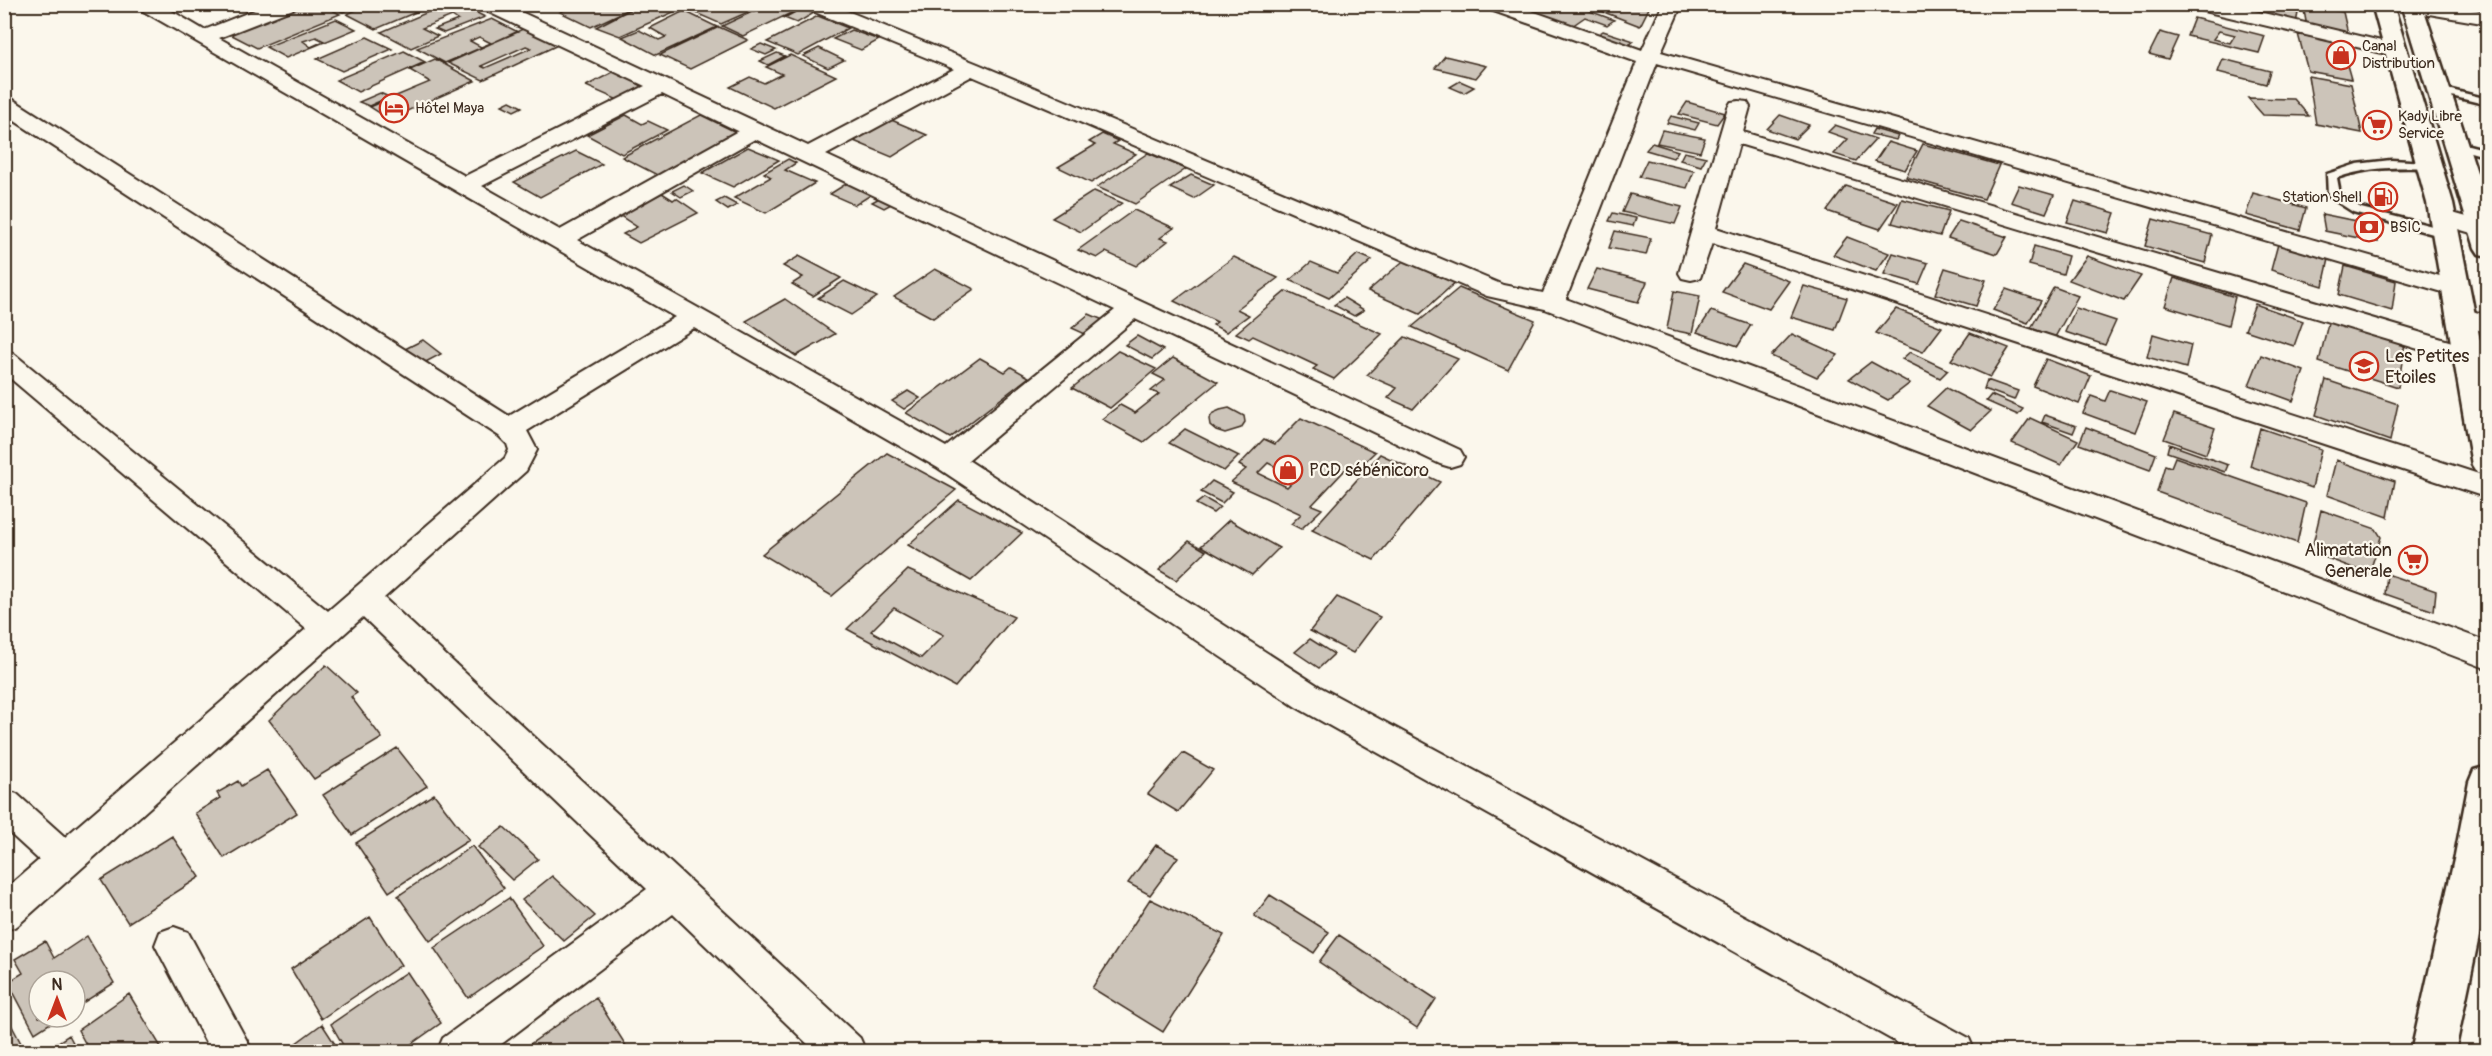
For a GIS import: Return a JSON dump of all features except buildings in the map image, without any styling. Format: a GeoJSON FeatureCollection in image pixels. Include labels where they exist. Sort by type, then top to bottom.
{"type":"FeatureCollection","features":[{"type":"Feature","properties":{"kind":"highway"},"geometry":{"type":"LineString","coordinates":[[2382,4],[2429,165],[2443,225],[2487,465]]}},
{"type":"Feature","properties":{"kind":"highway"},"geometry":{"type":"LineString","coordinates":[[2409,5],[2486,236]]}},
{"type":"Feature","properties":{"kind":"highway"},"geometry":{"type":"LineString","coordinates":[[2433,1052],[2475,855],[2487,782]]}},
{"type":"Feature","properties":{"kind":"street"},"geometry":{"type":"LineString","coordinates":[[145,4],[948,461],[1308,697],[1955,1052]]}},
{"type":"Feature","properties":{"kind":"street"},"geometry":{"type":"LineString","coordinates":[[203,37],[289,4]]}},
{"type":"Feature","properties":{"kind":"street"},"geometry":{"type":"LineString","coordinates":[[487,4],[1450,457]]}},
{"type":"Feature","properties":{"kind":"street"},"geometry":{"type":"LineString","coordinates":[[812,4],[971,68],[1496,291],[1552,303],[2487,656]]}},
{"type":"Feature","properties":{"kind":"street"},"geometry":{"type":"LineString","coordinates":[[1492,4],[1649,57],[2455,288]]}},
{"type":"Feature","properties":{"kind":"street"},"geometry":{"type":"LineString","coordinates":[[1552,303],[1672,4]]}},
{"type":"Feature","properties":{"kind":"street"},"geometry":{"type":"LineString","coordinates":[[2198,4],[2396,50]]}},
{"type":"Feature","properties":{"kind":"street"},"geometry":{"type":"LineString","coordinates":[[2409,5],[2487,18]]}},
{"type":"Feature","properties":{"kind":"street"},"geometry":{"type":"LineString","coordinates":[[808,155],[971,68]]}},
{"type":"Feature","properties":{"kind":"street"},"geometry":{"type":"LineString","coordinates":[[464,186],[662,86]]}},
{"type":"Feature","properties":{"kind":"street"},"geometry":{"type":"LineString","coordinates":[[4,104],[509,429],[520,440],[523,450],[516,464],[4,914]]}},
{"type":"Feature","properties":{"kind":"street"},"geometry":{"type":"LineString","coordinates":[[1691,273],[1739,107]]}},
{"type":"Feature","properties":{"kind":"street"},"geometry":{"type":"LineString","coordinates":[[559,240],[755,130]]}},
{"type":"Feature","properties":{"kind":"street"},"geometry":{"type":"LineString","coordinates":[[1731,135],[2467,355]]}},
{"type":"Feature","properties":{"kind":"street"},"geometry":{"type":"LineString","coordinates":[[2443,225],[2486,236]]}},
{"type":"Feature","properties":{"kind":"street"},"geometry":{"type":"LineString","coordinates":[[1703,232],[2487,488]]}},
{"type":"Feature","properties":{"kind":"street"},"geometry":{"type":"LineString","coordinates":[[948,461],[1133,308]]}},
{"type":"Feature","properties":{"kind":"street"},"geometry":{"type":"LineString","coordinates":[[2460,315],[2487,325]]}},
{"type":"Feature","properties":{"kind":"street"},"geometry":{"type":"LineString","coordinates":[[509,429],[694,316]]}},
{"type":"Feature","properties":{"kind":"street"},"geometry":{"type":"LineString","coordinates":[[4,359],[328,629]]}},
{"type":"Feature","properties":{"kind":"street"},"geometry":{"type":"LineString","coordinates":[[363,598],[846,1052]]}},
{"type":"Feature","properties":{"kind":"street"},"geometry":{"type":"LineString","coordinates":[[4,805],[66,860]]}},
{"type":"Feature","properties":{"kind":"street"},"geometry":{"type":"LineString","coordinates":[[457,1052],[674,891]]}},
{"type":"Feature","properties":{"kind":"street"},"geometry":{"type":"LineString","coordinates":[[174,945],[233,1052]]}},
{"type":"Feature","properties":{"kind":"lane"},"geometry":{"type":"LineString","coordinates":[[2439,90],[2487,102]]}},
{"type":"Feature","properties":{"kind":"lane"},"geometry":{"type":"LineString","coordinates":[[2457,145],[2487,154]]}},
{"type":"Feature","properties":{"kind":"lane"},"geometry":{"type":"LineString","coordinates":[[2429,165],[2385,162],[2357,166],[2331,176],[2334,196],[2357,210],[2443,225]]}},
{"type":"Feature","properties":{"kind":"place","name":"Canal Distribution"},"geometry":{"type":"Point","coordinates":[2341,55]}},
{"type":"Feature","properties":{"kind":"place","name":"Hôtel Maya"},"geometry":{"type":"Point","coordinates":[394,108]}},
{"type":"Feature","properties":{"kind":"place","name":"Kady Libre Service"},"geometry":{"type":"Point","coordinates":[2377,125]}},
{"type":"Feature","properties":{"kind":"place","name":"Station Shell"},"geometry":{"type":"Point","coordinates":[2383,197]}},
{"type":"Feature","properties":{"kind":"place","name":"BSIC"},"geometry":{"type":"Point","coordinates":[2369,227]}},
{"type":"Feature","properties":{"kind":"place","name":"Les Petites Etoiles"},"geometry":{"type":"Point","coordinates":[2364,366]}},
{"type":"Feature","properties":{"kind":"place","name":"PCD sébénicoro"},"geometry":{"type":"Point","coordinates":[1288,470]}},
{"type":"Feature","properties":{"kind":"place","name":"Alimatation Generale"},"geometry":{"type":"Point","coordinates":[2413,560]}}]}
